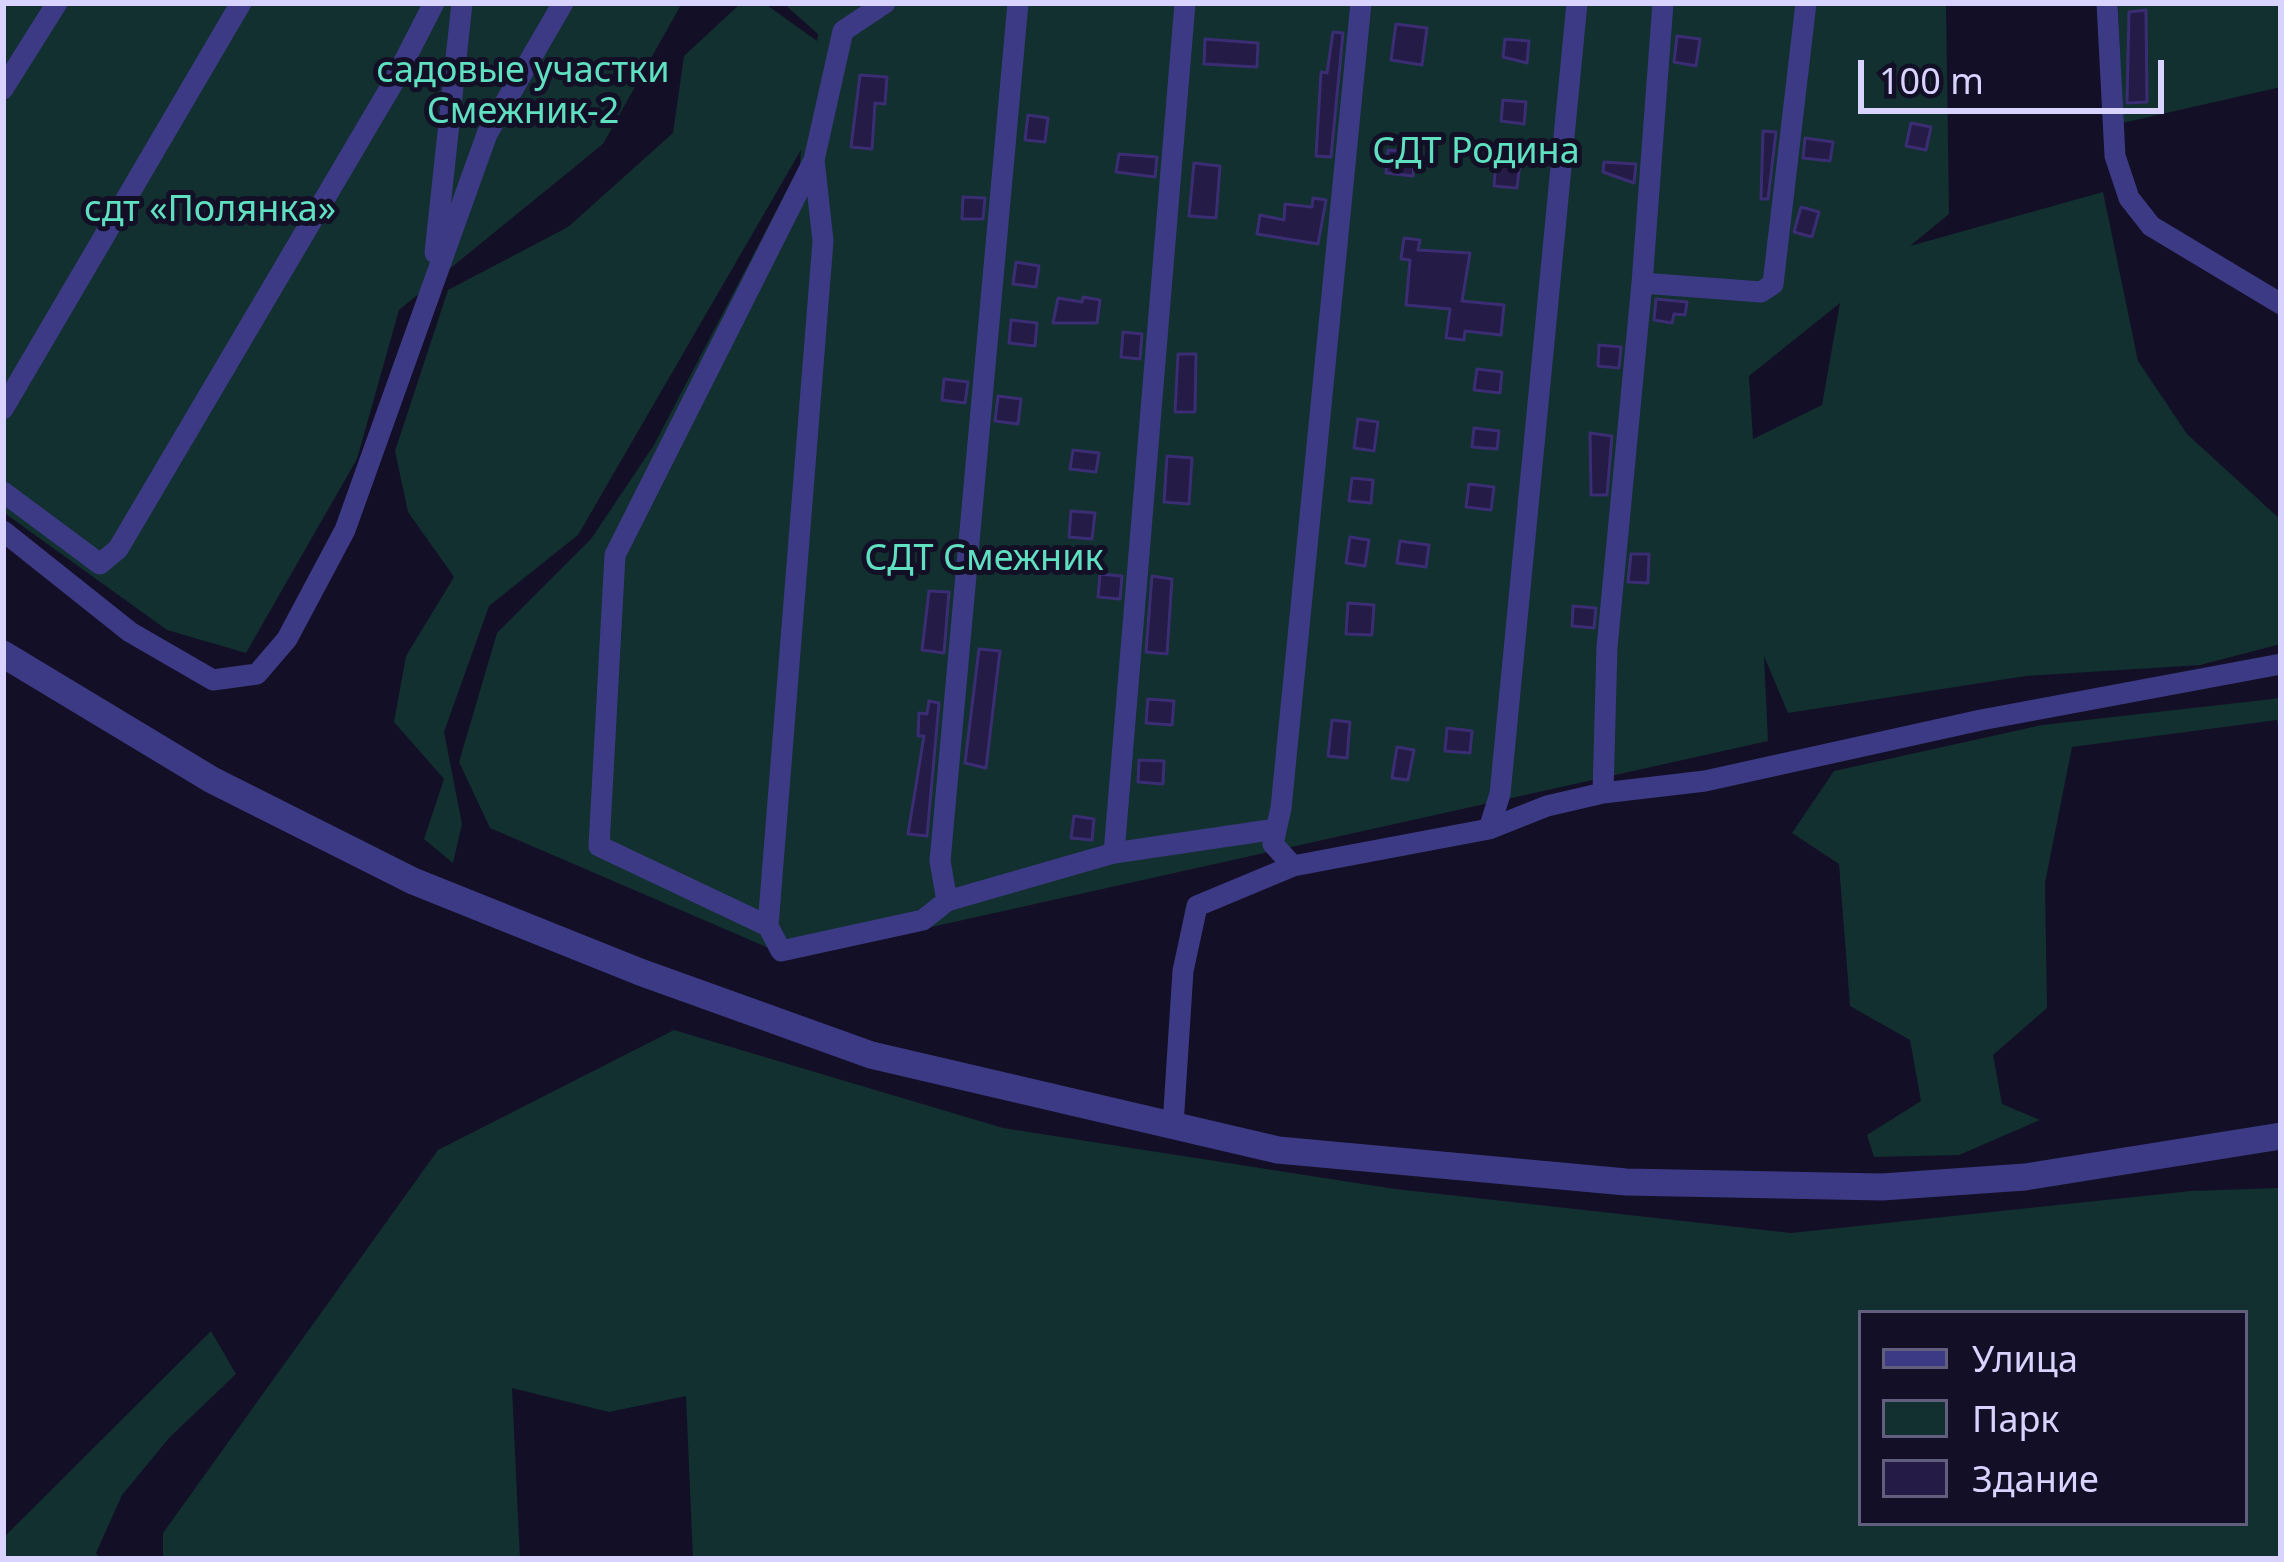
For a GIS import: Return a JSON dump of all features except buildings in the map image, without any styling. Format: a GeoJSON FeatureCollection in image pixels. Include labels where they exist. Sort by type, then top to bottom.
{"type":"FeatureCollection","features":[{"type":"Feature","properties":{"kind":"street"},"geometry":{"type":"LineString","coordinates":[[3,89],[57,3]]}},
{"type":"Feature","properties":{"kind":"street"},"geometry":{"type":"LineString","coordinates":[[3,409],[241,3]]}},
{"type":"Feature","properties":{"kind":"street"},"geometry":{"type":"LineString","coordinates":[[3,492],[100,564],[118,549],[393,83],[434,3]]}},
{"type":"Feature","properties":{"kind":"street"},"geometry":{"type":"LineString","coordinates":[[431,289],[462,3]]}},
{"type":"Feature","properties":{"kind":"street"},"geometry":{"type":"LineString","coordinates":[[3,531],[130,632],[213,680],[256,674],[287,639],[345,530],[487,134],[563,3]]}},
{"type":"Feature","properties":{"kind":"street"},"geometry":{"type":"LineString","coordinates":[[768,926],[599,846],[615,555],[814,160],[843,31],[885,3]]}},
{"type":"Feature","properties":{"kind":"street"},"geometry":{"type":"LineString","coordinates":[[947,901],[940,861],[1018,3]]}},
{"type":"Feature","properties":{"kind":"street"},"geometry":{"type":"LineString","coordinates":[[1114,854],[1185,3]]}},
{"type":"Feature","properties":{"kind":"street"},"geometry":{"type":"LineString","coordinates":[[1293,866],[1273,844],[1360,3]]}},
{"type":"Feature","properties":{"kind":"street"},"geometry":{"type":"LineString","coordinates":[[1489,829],[1499,794],[1577,3]]}},
{"type":"Feature","properties":{"kind":"street"},"geometry":{"type":"LineString","coordinates":[[1603,793],[1607,647],[1663,3]]}},
{"type":"Feature","properties":{"kind":"street"},"geometry":{"type":"LineString","coordinates":[[1642,283],[1761,292],[1773,284],[1806,3]]}},
{"type":"Feature","properties":{"kind":"street"},"geometry":{"type":"LineString","coordinates":[[2107,3],[2115,156],[2129,199],[2151,226],[2281,304]]}},
{"type":"Feature","properties":{"kind":"street"},"geometry":{"type":"LineString","coordinates":[[814,160],[823,242],[768,926],[781,951],[923,920],[947,901],[1114,854],[1276,829]]}},
{"type":"Feature","properties":{"kind":"street"},"geometry":{"type":"LineString","coordinates":[[3,653],[212,780],[413,880],[619,964],[871,1055],[1277,1150],[1626,1182],[1882,1187],[2024,1177],[2272,1143]]}},
{"type":"Feature","properties":{"kind":"street"},"geometry":{"type":"LineString","coordinates":[[1173,1125],[1183,971],[1197,906],[1293,866],[1489,829],[1547,806],[1603,793],[1706,781],[1981,720],[2281,664]]}},
{"type":"Feature","properties":{"kind":"green space","name":"сдт «Полянка»"},"geometry":{"type":"Polygon","coordinates":[[[3,3],[682,3],[603,144],[399,310],[357,459],[246,653],[167,630],[3,512],[3,3]]]}},
{"type":"Feature","properties":{"kind":"green space"},"geometry":{"type":"Polygon","coordinates":[[[741,3],[764,3],[817,41],[818,34],[783,3],[1946,3],[1949,214],[1910,246],[2103,192],[2138,361],[2187,434],[2281,520],[2281,644],[2200,665],[2026,676],[1788,713],[1764,656],[1768,741],[792,958],[490,828],[459,762],[497,633],[591,539],[654,445],[800,165],[801,150],[578,535],[489,606],[444,732],[462,824],[453,863],[424,839],[444,779],[394,722],[406,656],[454,577],[408,512],[395,451],[448,290],[568,227],[673,133],[684,56],[741,3]],[[1840,303],[1749,376],[1753,439],[1822,405],[1840,303]]]}},
{"type":"Feature","properties":{"kind":"green space"},"geometry":{"type":"Polygon","coordinates":[[[2118,3],[2281,3],[2281,87],[2122,123],[2118,3]]]}},
{"type":"Feature","properties":{"kind":"green space"},"geometry":{"type":"Polygon","coordinates":[[[2281,698],[2281,747],[2277,720],[2072,747],[2045,883],[2047,1008],[1993,1055],[2002,1104],[2040,1120],[1959,1155],[1874,1157],[1867,1135],[1921,1101],[1910,1040],[1850,1006],[1839,864],[1792,833],[1834,771],[2042,725],[2281,698]]]}},
{"type":"Feature","properties":{"kind":"green space"},"geometry":{"type":"Polygon","coordinates":[[[674,1030],[1003,1128],[1395,1189],[1791,1233],[2191,1191],[2281,1188],[2281,1559],[693,1559],[686,1396],[609,1412],[512,1388],[520,1559],[163,1559],[163,1533],[438,1150],[674,1030]]]}},
{"type":"Feature","properties":{"kind":"green space"},"geometry":{"type":"Polygon","coordinates":[[[211,1331],[236,1374],[170,1437],[122,1495],[96,1553],[101,1559],[3,1559],[3,1538],[211,1331]]]}},
{"type":"Feature","properties":{"kind":"park label","name":"садовые участки Смежник-2"},"geometry":{"type":"Point","coordinates":[523,92]}},
{"type":"Feature","properties":{"kind":"park label","name":"СДТ Родина"},"geometry":{"type":"Point","coordinates":[1476,153]}},
{"type":"Feature","properties":{"kind":"park label","name":"СДТ Смежник"},"geometry":{"type":"Point","coordinates":[984,560]}}]}
